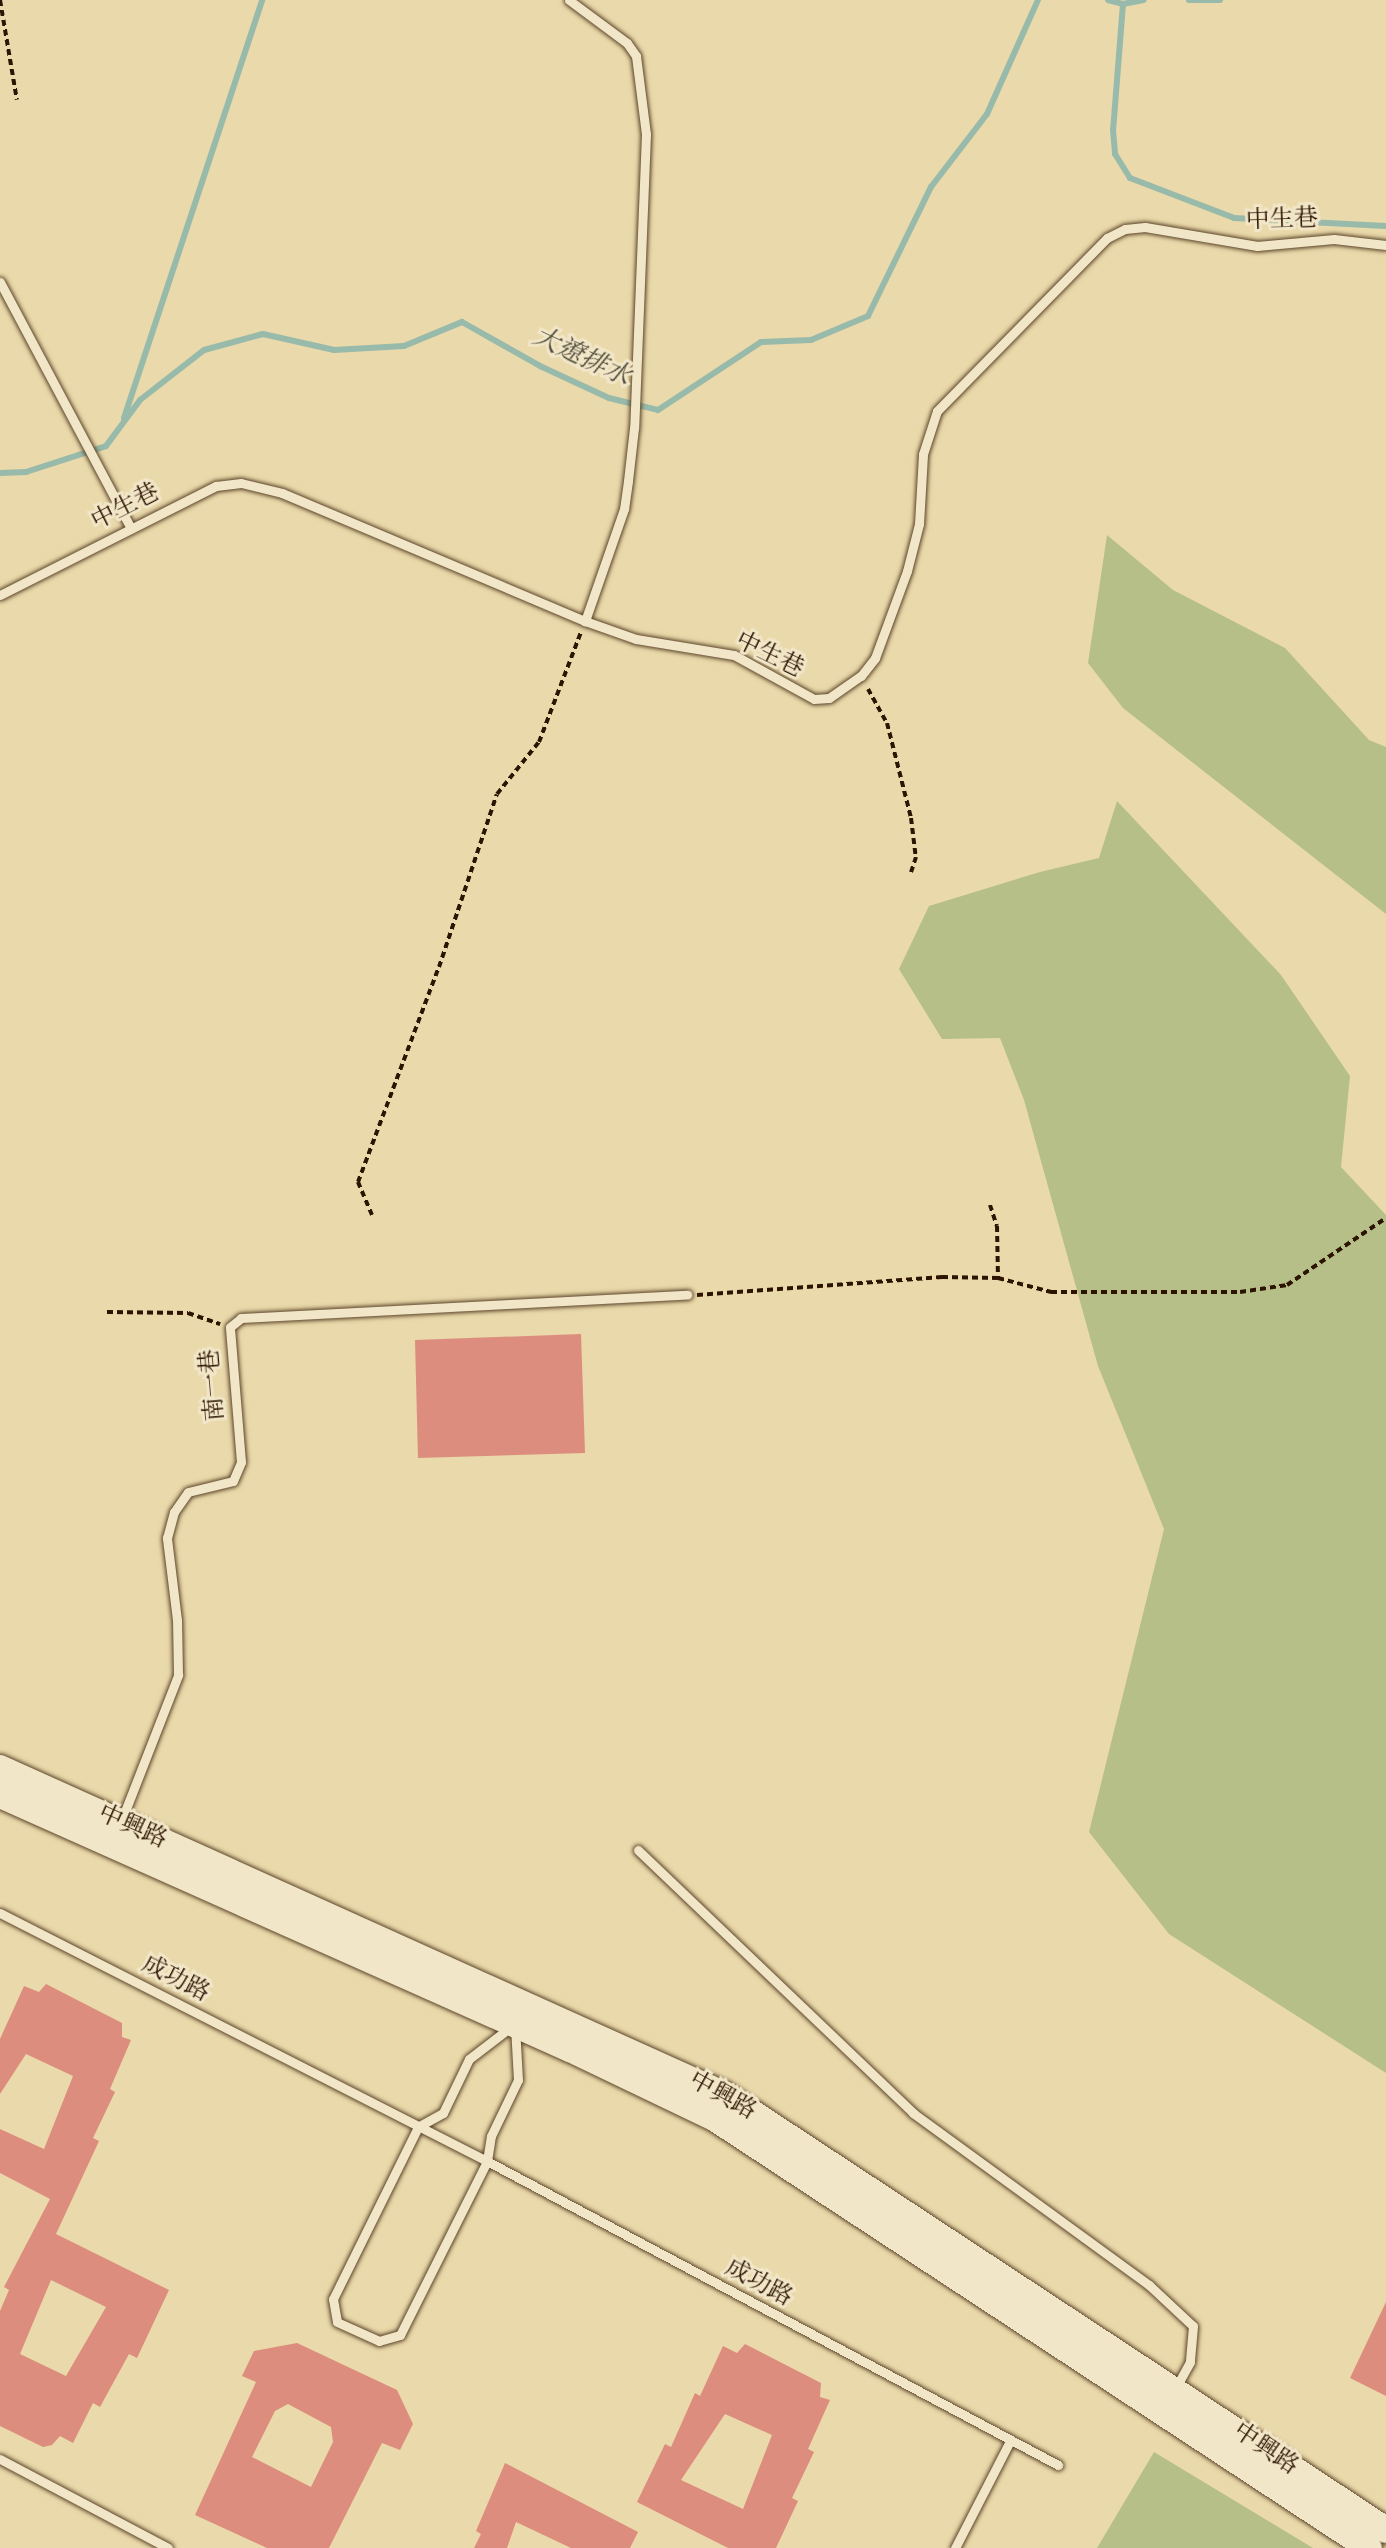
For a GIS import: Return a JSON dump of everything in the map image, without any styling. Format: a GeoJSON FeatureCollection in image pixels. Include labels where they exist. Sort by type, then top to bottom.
{"type":"FeatureCollection","features":[{"type":"Feature","properties":{"kind":"main road","name":"中興路"},"geometry":{"type":"LineString","coordinates":[[0,1768],[116,1833],[520,2014],[725,2095],[1168,2400],[1369,2548]]}},
{"type":"Feature","properties":{"kind":"main road","name":"中興路"},"geometry":{"type":"LineString","coordinates":[[0,1795],[116,1833]]}},
{"type":"Feature","properties":{"kind":"main road","name":"中興路"},"geometry":{"type":"LineString","coordinates":[[1168,2400],[1386,2530]]}},
{"type":"Feature","properties":{"kind":"lane"},"geometry":{"type":"LineString","coordinates":[[569,0],[627,43],[636,56],[646,134],[634,428],[624,509],[585,621]]}},
{"type":"Feature","properties":{"kind":"lane","name":"中生巷"},"geometry":{"type":"LineString","coordinates":[[0,595],[216,486],[241,483],[282,493],[585,621],[649,642],[734,655],[814,699],[844,690],[861,676],[875,658],[907,571],[919,524],[923,454],[937,411],[1107,238],[1125,229],[1145,227],[1257,246],[1334,239],[1386,245]]}},
{"type":"Feature","properties":{"kind":"lane"},"geometry":{"type":"LineString","coordinates":[[0,282],[130,527]]}},
{"type":"Feature","properties":{"kind":"lane","name":"南一巷"},"geometry":{"type":"LineString","coordinates":[[116,1833],[178,1675],[177,1620],[167,1538],[174,1512],[188,1492],[233,1481],[241,1462],[230,1327],[241,1318],[687,1295]]}},
{"type":"Feature","properties":{"kind":"lane"},"geometry":{"type":"LineString","coordinates":[[638,1850],[913,2113],[1149,2285],[1193,2326],[1190,2362],[1168,2400]]}},
{"type":"Feature","properties":{"kind":"lane","name":"成功路"},"geometry":{"type":"LineString","coordinates":[[0,1913],[487,2161],[1058,2465]]}},
{"type":"Feature","properties":{"kind":"lane"},"geometry":{"type":"LineString","coordinates":[[520,2014],[518,2080],[491,2136],[487,2161],[400,2335],[379,2341],[337,2322],[333,2299],[418,2127],[443,2113],[469,2059],[520,2014]]}},
{"type":"Feature","properties":{"kind":"lane"},"geometry":{"type":"LineString","coordinates":[[955,2548],[1010,2441]]}},
{"type":"Feature","properties":{"kind":"lane"},"geometry":{"type":"LineString","coordinates":[[0,2459],[168,2548]]}},
{"type":"Feature","properties":{"kind":"path"},"geometry":{"type":"LineString","coordinates":[[0,0],[17,100]]}},
{"type":"Feature","properties":{"kind":"path"},"geometry":{"type":"LineString","coordinates":[[372,1215],[358,1182],[439,967],[497,794],[539,742],[585,621]]}},
{"type":"Feature","properties":{"kind":"path"},"geometry":{"type":"LineString","coordinates":[[861,676],[887,723],[911,818],[916,857],[911,872]]}},
{"type":"Feature","properties":{"kind":"path"},"geometry":{"type":"LineString","coordinates":[[990,1205],[997,1226],[998,1278]]}},
{"type":"Feature","properties":{"kind":"path"},"geometry":{"type":"LineString","coordinates":[[687,1295],[942,1277],[998,1278],[1051,1292],[1240,1292],[1287,1285],[1386,1218]]}},
{"type":"Feature","properties":{"kind":"path"},"geometry":{"type":"LineString","coordinates":[[107,1312],[188,1313],[230,1327]]}},
{"type":"Feature","properties":{"kind":"green space"},"geometry":{"type":"Polygon","coordinates":[[[1107,535],[1173,590],[1285,648],[1369,740],[1386,747],[1386,914],[1123,708],[1088,663],[1107,535]]]}},
{"type":"Feature","properties":{"kind":"green space"},"geometry":{"type":"Polygon","coordinates":[[[1117,801],[1281,975],[1350,1076],[1341,1167],[1386,1215],[1386,2073],[1169,1934],[1089,1832],[1164,1529],[1098,1366],[1024,1100],[1000,1038],[942,1039],[899,969],[929,906],[1040,872],[1099,858],[1117,801]]]}},
{"type":"Feature","properties":{"kind":"green space"},"geometry":{"type":"Polygon","coordinates":[[[1154,2452],[1313,2548],[1097,2548],[1154,2452]]]}},
{"type":"Feature","properties":{"kind":"building"},"geometry":{"type":"Polygon","coordinates":[[[581,1334],[585,1453],[418,1458],[415,1340],[581,1334]]]}},
{"type":"Feature","properties":{"kind":"building"},"geometry":{"type":"Polygon","coordinates":[[[46,1984],[122,2023],[122,2037],[131,2040],[110,2089],[115,2092],[93,2138],[99,2141],[56,2234],[169,2290],[137,2358],[129,2354],[100,2407],[93,2403],[73,2443],[60,2436],[52,2445],[43,2447],[0,2426],[0,2311],[9,2290],[4,2287],[50,2199],[0,2173],[0,2129],[44,2149],[73,2076],[26,2054],[0,2094],[0,2039],[24,1986],[39,1992],[46,1984]],[[51,2280],[20,2354],[66,2376],[106,2307],[51,2280]]]}},
{"type":"Feature","properties":{"kind":"building"},"geometry":{"type":"Polygon","coordinates":[[[1386,2302],[1386,2396],[1350,2378],[1386,2302]]]}},
{"type":"Feature","properties":{"kind":"building"},"geometry":{"type":"Polygon","coordinates":[[[297,2343],[397,2390],[413,2424],[400,2450],[382,2443],[329,2548],[267,2548],[195,2515],[256,2382],[242,2376],[254,2351],[297,2343]],[[288,2404],[275,2411],[252,2457],[311,2487],[333,2442],[331,2427],[288,2404]]]}},
{"type":"Feature","properties":{"kind":"building"},"geometry":{"type":"Polygon","coordinates":[[[745,2344],[821,2383],[820,2397],[830,2400],[808,2449],[814,2452],[792,2498],[798,2501],[776,2548],[728,2548],[637,2502],[665,2444],[671,2447],[695,2393],[700,2396],[723,2346],[737,2353],[745,2344]],[[725,2414],[681,2480],[743,2509],[772,2435],[725,2414]]]}},
{"type":"Feature","properties":{"kind":"building"},"geometry":{"type":"Polygon","coordinates":[[[505,2463],[638,2532],[630,2548],[571,2548],[516,2522],[507,2548],[474,2548],[481,2534],[476,2531],[505,2463]]]}},
{"type":"Feature","properties":{"kind":"waterway"},"geometry":{"type":"LineString","coordinates":[[124,418],[262,0]]}},
{"type":"Feature","properties":{"kind":"waterway","name":"大遼排水"},"geometry":{"type":"LineString","coordinates":[[0,473],[26,472],[106,446],[140,400],[204,350],[263,334],[334,350],[404,346],[462,322],[540,366],[609,398],[658,410],[761,342],[811,340],[868,316],[931,187],[987,114],[1038,0]]}},
{"type":"Feature","properties":{"kind":"waterway"},"geometry":{"type":"LineString","coordinates":[[1108,0],[1123,4],[1144,0]]}},
{"type":"Feature","properties":{"kind":"waterway"},"geometry":{"type":"LineString","coordinates":[[1189,0],[1220,0]]}},
{"type":"Feature","properties":{"kind":"waterway"},"geometry":{"type":"LineString","coordinates":[[1123,4],[1113,130],[1115,154],[1130,178],[1234,218],[1386,226]]}}]}
